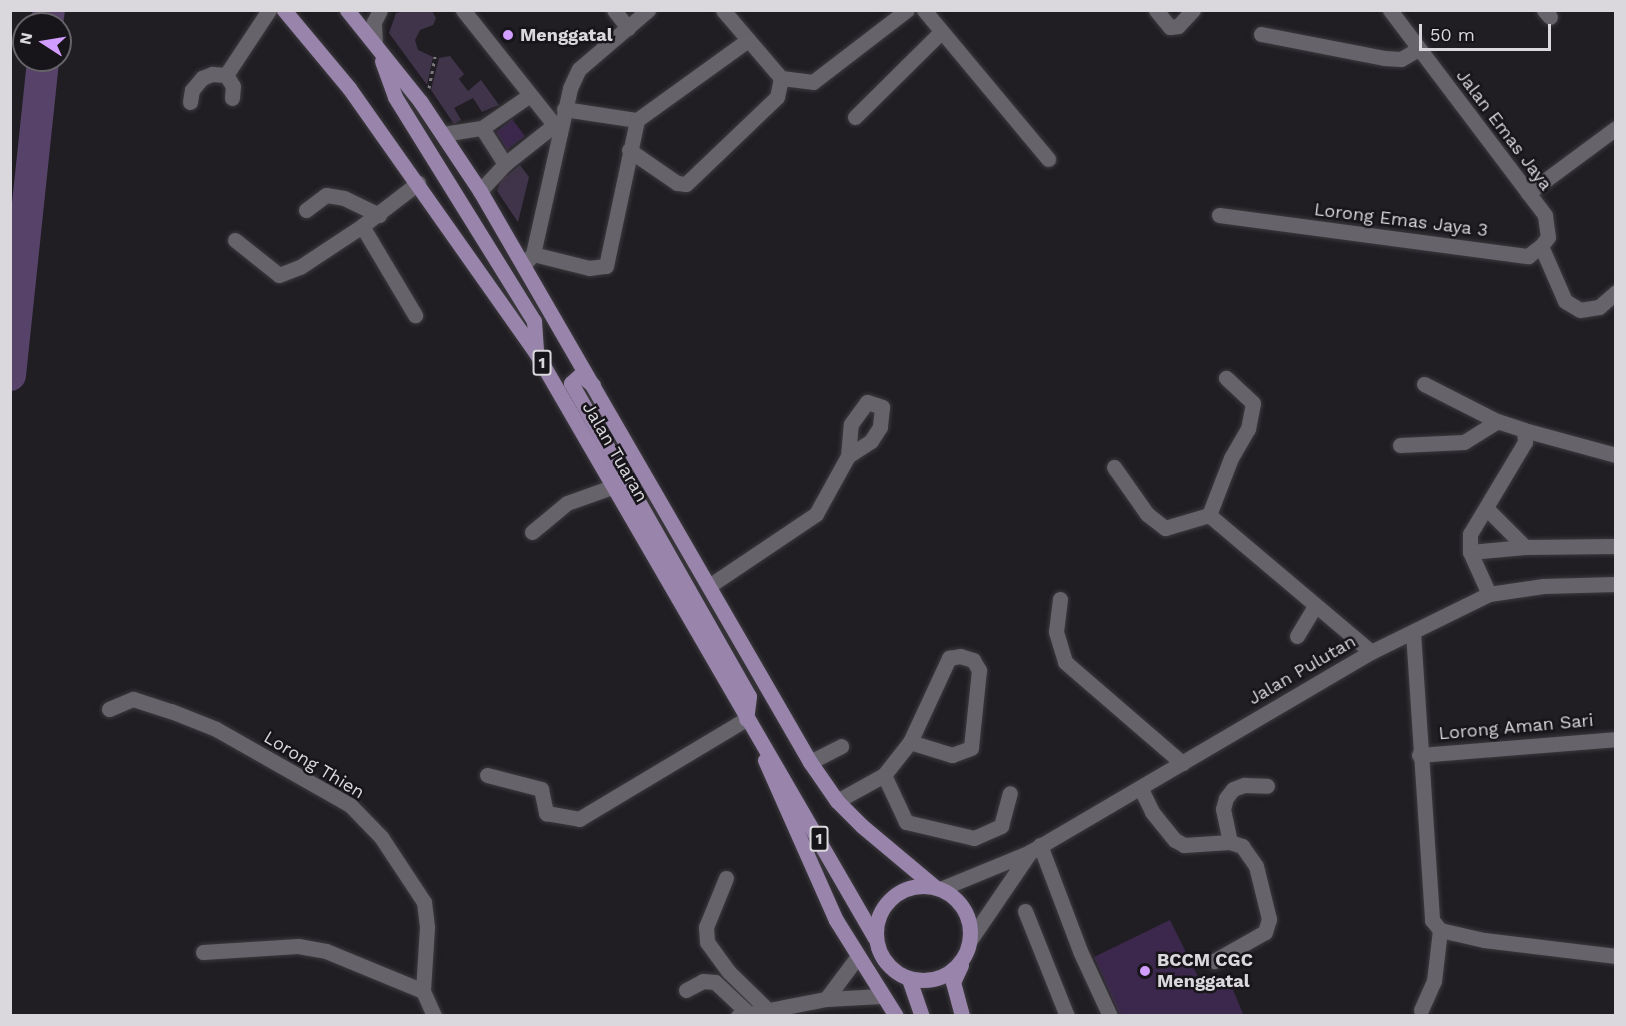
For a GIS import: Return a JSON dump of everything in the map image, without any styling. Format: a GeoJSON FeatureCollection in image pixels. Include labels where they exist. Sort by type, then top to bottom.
{"type":"FeatureCollection","features":[{"type":"Feature","properties":{"kind":"main road","name":"Jalan Tuaran"},"geometry":{"type":"LineString","coordinates":[[284,10],[349,88],[536,353],[759,743],[776,762],[875,938]]}},
{"type":"Feature","properties":{"kind":"main road","name":"Jalan Tuaran"},"geometry":{"type":"LineString","coordinates":[[347,10],[443,134],[480,191],[529,259],[599,392],[810,762],[837,801],[938,888]]}},
{"type":"Feature","properties":{"kind":"main road"},"geometry":{"type":"LineString","coordinates":[[375,44],[395,97],[534,321],[536,353]]}},
{"type":"Feature","properties":{"kind":"main road"},"geometry":{"type":"LineString","coordinates":[[599,392],[584,376],[573,379],[572,387],[749,696],[746,719]]}},
{"type":"Feature","properties":{"kind":"main road"},"geometry":{"type":"LineString","coordinates":[[759,743],[836,920],[896,1016]]}},
{"type":"Feature","properties":{"kind":"main road"},"geometry":{"type":"LineString","coordinates":[[875,938],[879,915],[892,897],[913,887],[938,888]]}},
{"type":"Feature","properties":{"kind":"main road","name":"1"},"geometry":{"type":"LineString","coordinates":[[938,888],[964,909],[968,946]]}},
{"type":"Feature","properties":{"kind":"main road","name":"1"},"geometry":{"type":"LineString","coordinates":[[875,938],[884,962],[909,979]]}},
{"type":"Feature","properties":{"kind":"main road"},"geometry":{"type":"LineString","coordinates":[[922,1016],[909,979],[926,981],[943,976],[957,966],[968,946]]}},
{"type":"Feature","properties":{"kind":"main road"},"geometry":{"type":"LineString","coordinates":[[962,1016],[953,982],[968,946]]}},
{"type":"Feature","properties":{"kind":"street"},"geometry":{"type":"LineString","coordinates":[[226,75],[268,10]]}},
{"type":"Feature","properties":{"kind":"street"},"geometry":{"type":"LineString","coordinates":[[375,44],[374,22],[380,10]]}},
{"type":"Feature","properties":{"kind":"street"},"geometry":{"type":"LineString","coordinates":[[463,10],[557,128]]}},
{"type":"Feature","properties":{"kind":"street"},"geometry":{"type":"LineString","coordinates":[[614,10],[628,28]]}},
{"type":"Feature","properties":{"kind":"street"},"geometry":{"type":"LineString","coordinates":[[648,10],[579,69],[557,128],[529,259],[589,268],[606,266],[637,120],[748,40]]}},
{"type":"Feature","properties":{"kind":"street"},"geometry":{"type":"LineString","coordinates":[[723,10],[781,78],[813,82],[907,10]]}},
{"type":"Feature","properties":{"kind":"street"},"geometry":{"type":"LineString","coordinates":[[924,10],[1048,159]]}},
{"type":"Feature","properties":{"kind":"street"},"geometry":{"type":"LineString","coordinates":[[1156,10],[1170,27],[1178,26],[1193,10]]}},
{"type":"Feature","properties":{"kind":"street","name":"Jalan Emas Jaya"},"geometry":{"type":"LineString","coordinates":[[1390,10],[1545,215],[1548,237],[1541,246]]}},
{"type":"Feature","properties":{"kind":"street"},"geometry":{"type":"LineString","coordinates":[[855,117],[941,32]]}},
{"type":"Feature","properties":{"kind":"street"},"geometry":{"type":"LineString","coordinates":[[1261,33],[1384,58],[1401,59],[1418,49]]}},
{"type":"Feature","properties":{"kind":"street"},"geometry":{"type":"LineString","coordinates":[[190,102],[192,90],[202,78],[212,74],[226,75]]}},
{"type":"Feature","properties":{"kind":"street"},"geometry":{"type":"LineString","coordinates":[[226,75],[233,86],[232,98]]}},
{"type":"Feature","properties":{"kind":"street"},"geometry":{"type":"LineString","coordinates":[[629,150],[677,183],[687,184],[777,97],[781,78]]}},
{"type":"Feature","properties":{"kind":"street"},"geometry":{"type":"LineString","coordinates":[[443,134],[482,128],[530,95]]}},
{"type":"Feature","properties":{"kind":"street"},"geometry":{"type":"LineString","coordinates":[[564,109],[637,120]]}},
{"type":"Feature","properties":{"kind":"street"},"geometry":{"type":"LineString","coordinates":[[482,128],[505,164]]}},
{"type":"Feature","properties":{"kind":"street"},"geometry":{"type":"LineString","coordinates":[[480,191],[505,164],[557,128]]}},
{"type":"Feature","properties":{"kind":"street"},"geometry":{"type":"LineString","coordinates":[[1528,193],[1616,128]]}},
{"type":"Feature","properties":{"kind":"street"},"geometry":{"type":"LineString","coordinates":[[235,240],[279,275],[300,267],[379,215],[418,183]]}},
{"type":"Feature","properties":{"kind":"street"},"geometry":{"type":"LineString","coordinates":[[306,210],[326,195],[344,198],[379,215]]}},
{"type":"Feature","properties":{"kind":"street","name":"Lorong Emas Jaya 3"},"geometry":{"type":"LineString","coordinates":[[1219,215],[1528,256],[1541,246]]}},
{"type":"Feature","properties":{"kind":"street"},"geometry":{"type":"LineString","coordinates":[[362,226],[415,315]]}},
{"type":"Feature","properties":{"kind":"street"},"geometry":{"type":"LineString","coordinates":[[1541,246],[1565,301],[1580,310],[1599,307],[1616,292]]}},
{"type":"Feature","properties":{"kind":"street"},"geometry":{"type":"LineString","coordinates":[[1209,515],[1231,458],[1248,429],[1253,403],[1226,378]]}},
{"type":"Feature","properties":{"kind":"street"},"geometry":{"type":"LineString","coordinates":[[1424,384],[1497,421],[1616,455]]}},
{"type":"Feature","properties":{"kind":"street"},"geometry":{"type":"LineString","coordinates":[[1401,445],[1464,442],[1497,421]]}},
{"type":"Feature","properties":{"kind":"street"},"geometry":{"type":"LineString","coordinates":[[1489,594],[1470,552],[1470,534],[1525,442],[1524,430]]}},
{"type":"Feature","properties":{"kind":"street"},"geometry":{"type":"LineString","coordinates":[[709,586],[816,514],[848,456]]}},
{"type":"Feature","properties":{"kind":"street"},"geometry":{"type":"LineString","coordinates":[[1114,467],[1147,514],[1165,528],[1209,515]]}},
{"type":"Feature","properties":{"kind":"street"},"geometry":{"type":"LineString","coordinates":[[532,532],[567,502],[612,487]]}},
{"type":"Feature","properties":{"kind":"street"},"geometry":{"type":"LineString","coordinates":[[1486,508],[1525,546]]}},
{"type":"Feature","properties":{"kind":"street"},"geometry":{"type":"LineString","coordinates":[[1209,515],[1371,652]]}},
{"type":"Feature","properties":{"kind":"street"},"geometry":{"type":"LineString","coordinates":[[1470,552],[1525,546],[1616,546]]}},
{"type":"Feature","properties":{"kind":"street","name":"Jalan Pulutan"},"geometry":{"type":"LineString","coordinates":[[938,888],[1035,848],[1141,789],[1371,652],[1489,594],[1543,586],[1616,584]]}},
{"type":"Feature","properties":{"kind":"street"},"geometry":{"type":"LineString","coordinates":[[1060,599],[1056,632],[1065,662],[1182,763]]}},
{"type":"Feature","properties":{"kind":"street"},"geometry":{"type":"LineString","coordinates":[[1297,636],[1315,606]]}},
{"type":"Feature","properties":{"kind":"street"},"geometry":{"type":"LineString","coordinates":[[1413,632],[1419,755],[1432,920],[1440,930],[1484,940],[1616,956]]}},
{"type":"Feature","properties":{"kind":"street"},"geometry":{"type":"LineString","coordinates":[[837,801],[884,775],[910,742],[942,665],[954,656],[973,660],[979,670],[971,748],[962,755],[952,755],[910,742]]}},
{"type":"Feature","properties":{"kind":"street","name":"Lorong Thien"},"geometry":{"type":"LineString","coordinates":[[109,709],[133,699],[171,711],[216,729],[350,805],[381,837],[424,902],[427,927],[423,991],[434,1016]]}},
{"type":"Feature","properties":{"kind":"street"},"geometry":{"type":"LineString","coordinates":[[487,775],[541,789],[546,813],[579,819],[746,719]]}},
{"type":"Feature","properties":{"kind":"street","name":"Lorong Aman Sari"},"geometry":{"type":"LineString","coordinates":[[1419,755],[1616,739]]}},
{"type":"Feature","properties":{"kind":"street"},"geometry":{"type":"LineString","coordinates":[[810,762],[841,746]]}},
{"type":"Feature","properties":{"kind":"street"},"geometry":{"type":"LineString","coordinates":[[884,775],[906,822],[974,838],[1001,826],[1010,793]]}},
{"type":"Feature","properties":{"kind":"street"},"geometry":{"type":"LineString","coordinates":[[1230,842],[1223,809],[1226,798],[1233,789],[1244,785],[1267,786]]}},
{"type":"Feature","properties":{"kind":"street"},"geometry":{"type":"LineString","coordinates":[[1141,789],[1152,812],[1184,845],[1230,842],[1242,846],[1256,867],[1269,919],[1265,932],[1215,961]]}},
{"type":"Feature","properties":{"kind":"street"},"geometry":{"type":"LineString","coordinates":[[1035,848],[1110,1016]]}},
{"type":"Feature","properties":{"kind":"street","name":"Jalan Pulutan"},"geometry":{"type":"LineString","coordinates":[[968,946],[1035,848]]}},
{"type":"Feature","properties":{"kind":"street"},"geometry":{"type":"LineString","coordinates":[[726,878],[706,927],[708,942],[729,972],[773,1012]]}},
{"type":"Feature","properties":{"kind":"street"},"geometry":{"type":"LineString","coordinates":[[1025,911],[1066,1016]]}},
{"type":"Feature","properties":{"kind":"street"},"geometry":{"type":"LineString","coordinates":[[1421,1010],[1434,981],[1440,930]]}},
{"type":"Feature","properties":{"kind":"street"},"geometry":{"type":"LineString","coordinates":[[203,952],[298,946],[317,949],[423,991]]}},
{"type":"Feature","properties":{"kind":"street"},"geometry":{"type":"LineString","coordinates":[[826,999],[858,956]]}},
{"type":"Feature","properties":{"kind":"street"},"geometry":{"type":"LineString","coordinates":[[686,990],[703,981],[715,982],[743,1014],[773,1012],[826,999],[882,996]]}},
{"type":"Feature","properties":{"kind":"path"},"geometry":{"type":"LineString","coordinates":[[428,93],[435,57]]}},
{"type":"Feature","properties":{"kind":"shaded area"},"geometry":{"type":"Polygon","coordinates":[[[432,11],[436,18],[433,25],[420,30],[415,40],[418,50],[433,57],[427,85],[389,33],[396,13],[432,11]]]}},
{"type":"Feature","properties":{"kind":"shaded area"},"geometry":{"type":"Polygon","coordinates":[[[450,56],[464,74],[459,79],[468,91],[481,80],[499,105],[482,112],[473,98],[454,108],[461,120],[454,124],[431,90],[439,58],[450,56]]]}},
{"type":"Feature","properties":{"kind":"shaded area"},"geometry":{"type":"Polygon","coordinates":[[[520,165],[529,177],[518,222],[497,191],[501,180],[520,165]]]}},
{"type":"Feature","properties":{"kind":"building"},"geometry":{"type":"Polygon","coordinates":[[[512,119],[525,136],[507,150],[496,132],[512,119]]]}},
{"type":"Feature","properties":{"kind":"building","name":"BCCM CGC Menggatal"},"geometry":{"type":"Polygon","coordinates":[[[1170,920],[1203,987],[1230,983],[1244,1016],[1120,1016],[1094,957],[1170,920]]]}},
{"type":"Feature","properties":{"kind":"waterway"},"geometry":{"type":"LineString","coordinates":[[10,375],[42,72]]}},
{"type":"Feature","properties":{"kind":"place","name":"Menggatal"},"geometry":{"type":"Point","coordinates":[508,35]}},
{"type":"Feature","properties":{"kind":"place","name":"BCCM CGC Menggatal"},"geometry":{"type":"Point","coordinates":[1145,971]}}]}
